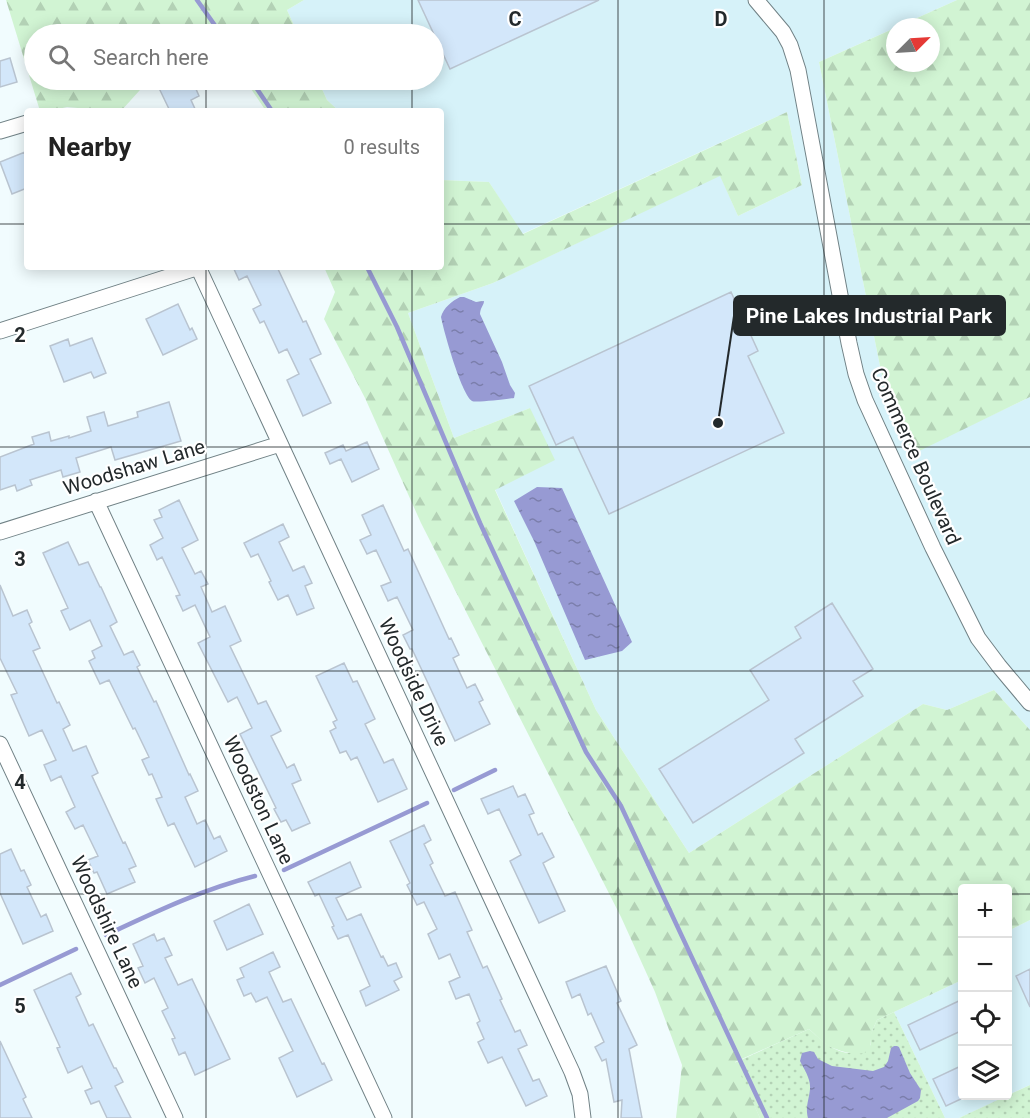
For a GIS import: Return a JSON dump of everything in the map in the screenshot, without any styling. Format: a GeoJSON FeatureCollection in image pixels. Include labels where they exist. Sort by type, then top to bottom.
{"type":"FeatureCollection","features":[{"type":"Feature","properties":{"kind":"street","name":"Commerce Boulevard"},"geometry":{"type":"LineString","coordinates":[[756,0],[787,39],[798,70],[849,343],[865,400],[929,539],[978,638],[1030,702]]}},
{"type":"Feature","properties":{"kind":"street"},"geometry":{"type":"LineString","coordinates":[[0,131],[24,124]]}},
{"type":"Feature","properties":{"kind":"street"},"geometry":{"type":"LineString","coordinates":[[0,331],[190,270]]}},
{"type":"Feature","properties":{"kind":"street","name":"Woodside Drive"},"geometry":{"type":"LineString","coordinates":[[200,270],[572,1072],[580,1094],[583,1118]]}},
{"type":"Feature","properties":{"kind":"street","name":"Woodshaw Lane"},"geometry":{"type":"LineString","coordinates":[[0,532],[280,444]]}},
{"type":"Feature","properties":{"kind":"street","name":"Woodston Lane"},"geometry":{"type":"LineString","coordinates":[[96,501],[384,1118]]}},
{"type":"Feature","properties":{"kind":"street","name":"Woodshire Lane"},"geometry":{"type":"LineString","coordinates":[[0,744],[175,1118]]}},
{"type":"Feature","properties":{"kind":"shaded area"},"geometry":{"type":"Polygon","coordinates":[[[304,0],[957,0],[917,18],[886,18],[886,32],[819,62],[885,391],[912,453],[1030,397],[1030,730],[994,690],[947,710],[923,704],[689,853],[596,710],[495,489],[530,408],[454,438],[408,313],[493,283],[720,175],[738,216],[802,185],[787,112],[522,234],[489,182],[444,180],[444,108],[336,108],[327,100],[322,90],[444,90],[444,24],[293,24],[287,10],[304,0]]]}},
{"type":"Feature","properties":{"kind":"shaded area"},"geometry":{"type":"Polygon","coordinates":[[[1030,920],[1030,1085],[1012,1093],[1012,938],[1012,929],[1030,920]]]}},
{"type":"Feature","properties":{"kind":"shaded area"},"geometry":{"type":"Polygon","coordinates":[[[958,982],[958,1100],[998,1100],[959,1118],[945,1118],[894,1012],[958,982]]]}},
{"type":"Feature","properties":{"kind":"green space"},"geometry":{"type":"Polygon","coordinates":[[[6,0],[304,0],[287,10],[293,24],[24,24],[24,59],[6,0]]]}},
{"type":"Feature","properties":{"kind":"green space"},"geometry":{"type":"Polygon","coordinates":[[[957,0],[1030,0],[1030,397],[913,454],[885,391],[819,62],[886,32],[886,72],[940,72],[940,18],[917,18],[957,0]]]}},
{"type":"Feature","properties":{"kind":"green space"},"geometry":{"type":"Polygon","coordinates":[[[34,90],[140,90],[124,108],[39,108],[34,90]]]}},
{"type":"Feature","properties":{"kind":"green space"},"geometry":{"type":"Polygon","coordinates":[[[252,90],[322,90],[327,100],[336,108],[264,108],[252,90]]]}},
{"type":"Feature","properties":{"kind":"green space"},"geometry":{"type":"Polygon","coordinates":[[[787,112],[802,185],[738,216],[720,176],[493,283],[408,313],[454,438],[530,408],[555,460],[495,490],[596,710],[689,853],[923,704],[947,710],[994,690],[1030,730],[1030,920],[1012,929],[1012,884],[958,884],[958,982],[877,1020],[870,1048],[864,1053],[848,1052],[831,1047],[822,1042],[809,1029],[735,1062],[760,1118],[676,1118],[682,1065],[655,992],[621,917],[421,523],[365,398],[324,319],[335,292],[325,270],[444,270],[444,180],[489,182],[523,234],[787,112]]]}},
{"type":"Feature","properties":{"kind":"green space"},"geometry":{"type":"Polygon","coordinates":[[[894,1012],[945,1118],[760,1118],[734,1063],[809,1029],[834,1049],[855,1053],[871,1045],[870,1036],[877,1020],[894,1012]]]}},
{"type":"Feature","properties":{"kind":"green space"},"geometry":{"type":"Polygon","coordinates":[[[1030,1085],[1030,1118],[959,1118],[998,1100],[1012,1100],[1012,1093],[1030,1085]]]}},
{"type":"Feature","properties":{"kind":"water"},"geometry":{"type":"Polygon","coordinates":[[[460,297],[476,302],[484,301],[480,314],[515,393],[514,398],[472,401],[463,387],[441,317],[448,305],[460,297]]]}},
{"type":"Feature","properties":{"kind":"water"},"geometry":{"type":"Polygon","coordinates":[[[537,487],[562,488],[632,642],[622,651],[585,660],[534,541],[514,501],[537,487]]]}},
{"type":"Feature","properties":{"kind":"water"},"geometry":{"type":"Polygon","coordinates":[[[899,1047],[910,1073],[921,1090],[918,1101],[887,1118],[808,1118],[810,1085],[800,1061],[802,1053],[814,1052],[818,1059],[832,1066],[873,1071],[884,1067],[891,1048],[899,1047]]]}},
{"type":"Feature","properties":{"kind":"building"},"geometry":{"type":"Polygon","coordinates":[[[418,0],[599,0],[450,69],[444,56],[444,24],[429,24],[418,0]]]}},
{"type":"Feature","properties":{"kind":"building"},"geometry":{"type":"Polygon","coordinates":[[[10,58],[17,82],[0,87],[0,61],[10,58]]]}},
{"type":"Feature","properties":{"kind":"building"},"geometry":{"type":"Polygon","coordinates":[[[160,90],[196,90],[199,96],[191,100],[195,108],[169,108],[160,90]]]}},
{"type":"Feature","properties":{"kind":"building"},"geometry":{"type":"Polygon","coordinates":[[[24,152],[24,189],[12,194],[0,162],[24,152]]]}},
{"type":"Feature","properties":{"kind":"building"},"geometry":{"type":"Polygon","coordinates":[[[234,270],[278,270],[321,354],[310,359],[331,403],[303,416],[287,380],[299,374],[287,349],[279,353],[264,321],[260,323],[253,309],[261,305],[247,276],[239,280],[234,270]]]}},
{"type":"Feature","properties":{"kind":"building"},"geometry":{"type":"Polygon","coordinates":[[[731,292],[758,351],[748,356],[784,433],[609,514],[573,437],[556,445],[529,386],[731,292]]]}},
{"type":"Feature","properties":{"kind":"building"},"geometry":{"type":"Polygon","coordinates":[[[178,304],[190,330],[192,328],[197,339],[163,355],[146,319],[178,304]]]}},
{"type":"Feature","properties":{"kind":"building"},"geometry":{"type":"Polygon","coordinates":[[[92,338],[106,373],[94,378],[91,372],[64,382],[50,346],[68,339],[70,346],[92,338]]]}},
{"type":"Feature","properties":{"kind":"building"},"geometry":{"type":"Polygon","coordinates":[[[169,402],[181,441],[115,460],[111,447],[76,458],[80,472],[63,477],[61,470],[30,480],[32,485],[17,491],[15,485],[0,490],[0,457],[34,444],[32,437],[49,432],[51,441],[69,436],[69,438],[91,431],[87,417],[104,412],[108,426],[138,417],[137,412],[169,402]]]}},
{"type":"Feature","properties":{"kind":"building"},"geometry":{"type":"Polygon","coordinates":[[[367,442],[379,469],[352,482],[341,459],[330,464],[325,453],[343,445],[346,451],[367,442]]]}},
{"type":"Feature","properties":{"kind":"building"},"geometry":{"type":"Polygon","coordinates":[[[179,500],[198,540],[182,548],[195,574],[201,571],[208,584],[201,587],[212,612],[225,606],[241,641],[230,646],[258,704],[266,701],[281,731],[271,736],[287,768],[294,764],[301,780],[292,784],[310,823],[292,831],[286,820],[281,822],[274,809],[276,808],[240,734],[252,728],[237,697],[228,702],[198,643],[210,637],[195,605],[183,611],[176,596],[180,595],[162,557],[157,560],[150,545],[163,538],[154,520],[162,517],[159,510],[179,500]]]}},
{"type":"Feature","properties":{"kind":"building"},"geometry":{"type":"Polygon","coordinates":[[[383,505],[404,551],[408,549],[449,639],[451,638],[459,655],[453,658],[467,688],[475,684],[483,700],[479,702],[490,724],[455,741],[412,649],[403,635],[413,630],[397,597],[388,601],[381,586],[391,582],[376,550],[367,554],[360,540],[371,535],[362,515],[383,505]]]}},
{"type":"Feature","properties":{"kind":"building"},"geometry":{"type":"Polygon","coordinates":[[[283,524],[289,537],[279,542],[293,571],[304,566],[312,583],[305,586],[314,608],[297,615],[288,595],[278,600],[258,554],[251,557],[244,543],[283,524]]]}},
{"type":"Feature","properties":{"kind":"building"},"geometry":{"type":"Polygon","coordinates":[[[68,542],[79,565],[88,562],[117,622],[110,626],[124,655],[133,651],[140,665],[137,667],[154,702],[156,701],[198,791],[185,797],[197,824],[205,820],[214,839],[220,836],[227,851],[195,867],[174,823],[168,826],[156,799],[162,797],[152,774],[149,775],[142,760],[149,757],[135,728],[133,729],[109,680],[100,684],[89,661],[95,658],[92,651],[102,646],[90,620],[70,630],[61,611],[68,608],[43,553],[68,542]]]}},
{"type":"Feature","properties":{"kind":"building"},"geometry":{"type":"Polygon","coordinates":[[[0,585],[13,616],[27,610],[32,622],[29,624],[40,648],[33,651],[70,725],[63,729],[73,751],[86,746],[98,773],[92,776],[136,866],[129,869],[135,882],[107,894],[97,872],[94,873],[88,860],[98,856],[83,825],[75,829],[66,812],[75,807],[61,776],[51,781],[44,765],[56,760],[42,730],[29,736],[11,695],[17,693],[0,658],[0,585]]]}},
{"type":"Feature","properties":{"kind":"building"},"geometry":{"type":"Polygon","coordinates":[[[832,603],[873,669],[853,681],[863,696],[795,739],[804,753],[693,823],[659,769],[769,700],[750,670],[801,638],[795,627],[832,603]]]}},
{"type":"Feature","properties":{"kind":"building"},"geometry":{"type":"Polygon","coordinates":[[[344,663],[353,682],[357,681],[375,719],[365,724],[384,763],[393,759],[407,789],[378,802],[357,757],[351,760],[346,751],[340,753],[330,731],[336,728],[333,722],[337,720],[316,676],[344,663]]]}},
{"type":"Feature","properties":{"kind":"building"},"geometry":{"type":"Polygon","coordinates":[[[513,786],[518,797],[525,794],[534,813],[529,815],[538,835],[542,833],[554,857],[543,863],[565,911],[539,923],[510,861],[521,855],[499,809],[488,814],[481,799],[513,786]]]}},
{"type":"Feature","properties":{"kind":"building"},"geometry":{"type":"Polygon","coordinates":[[[424,825],[431,840],[424,844],[433,863],[430,865],[445,896],[455,892],[472,930],[467,932],[483,968],[487,966],[515,1032],[520,1030],[527,1045],[518,1049],[533,1081],[539,1079],[547,1096],[526,1106],[502,1057],[488,1063],[478,1042],[484,1039],[477,1023],[480,1021],[469,994],[456,999],[449,982],[460,977],[450,954],[439,959],[428,934],[437,929],[424,902],[417,905],[407,885],[410,883],[390,841],[424,825]]]}},
{"type":"Feature","properties":{"kind":"building"},"geometry":{"type":"Polygon","coordinates":[[[11,849],[21,871],[24,870],[31,885],[27,887],[41,917],[46,914],[53,931],[23,944],[0,893],[0,854],[11,849]]]}},
{"type":"Feature","properties":{"kind":"building"},"geometry":{"type":"Polygon","coordinates":[[[350,862],[361,887],[336,898],[347,920],[361,914],[381,957],[383,956],[388,966],[396,963],[402,977],[394,981],[399,990],[366,1006],[360,991],[370,986],[348,935],[338,939],[319,894],[315,896],[308,882],[350,862]]]}},
{"type":"Feature","properties":{"kind":"building"},"geometry":{"type":"Polygon","coordinates":[[[249,904],[263,934],[227,950],[214,921],[249,904]]]}},
{"type":"Feature","properties":{"kind":"building"},"geometry":{"type":"Polygon","coordinates":[[[154,934],[157,941],[164,938],[172,955],[165,958],[178,985],[192,979],[230,1059],[195,1075],[185,1052],[179,1055],[172,1039],[175,1038],[162,1011],[168,1008],[154,978],[145,983],[138,968],[143,966],[133,944],[154,934]]]}},
{"type":"Feature","properties":{"kind":"building"},"geometry":{"type":"Polygon","coordinates":[[[273,952],[280,967],[269,972],[283,1002],[291,999],[332,1080],[297,1097],[279,1058],[293,1051],[267,997],[256,1002],[251,993],[244,996],[237,980],[244,977],[240,968],[273,952]]]}},
{"type":"Feature","properties":{"kind":"building"},"geometry":{"type":"Polygon","coordinates":[[[606,966],[621,1001],[617,1003],[637,1045],[629,1049],[642,1118],[621,1118],[622,1100],[614,1102],[606,1059],[602,1061],[595,1047],[604,1042],[591,1013],[588,1015],[580,994],[572,998],[566,982],[606,966]]]}},
{"type":"Feature","properties":{"kind":"building"},"geometry":{"type":"Polygon","coordinates":[[[1030,969],[1030,1007],[1016,976],[1030,969]]]}},
{"type":"Feature","properties":{"kind":"building"},"geometry":{"type":"Polygon","coordinates":[[[71,973],[81,994],[76,997],[89,1026],[93,1024],[123,1082],[115,1086],[131,1118],[107,1118],[99,1101],[91,1104],[85,1091],[92,1088],[82,1066],[68,1073],[57,1048],[60,1047],[34,990],[71,973]]]}},
{"type":"Feature","properties":{"kind":"building"},"geometry":{"type":"Polygon","coordinates":[[[958,1001],[958,1032],[920,1050],[908,1025],[958,1001]]]}},
{"type":"Feature","properties":{"kind":"building"},"geometry":{"type":"Polygon","coordinates":[[[0,1041],[26,1097],[23,1099],[32,1118],[0,1118],[0,1041]]]}},
{"type":"Feature","properties":{"kind":"building"},"geometry":{"type":"Polygon","coordinates":[[[958,1067],[959,1100],[946,1106],[933,1079],[958,1067]]]}},
{"type":"Feature","properties":{"kind":"waterway"},"geometry":{"type":"LineString","coordinates":[[197,0],[214,24]]}},
{"type":"Feature","properties":{"kind":"waterway"},"geometry":{"type":"LineString","coordinates":[[258,90],[270,108]]}},
{"type":"Feature","properties":{"kind":"waterway"},"geometry":{"type":"LineString","coordinates":[[368,270],[397,327],[480,523],[586,752],[621,806],[767,1118]]}},
{"type":"Feature","properties":{"kind":"waterway"},"geometry":{"type":"LineString","coordinates":[[454,790],[495,770]]}},
{"type":"Feature","properties":{"kind":"waterway"},"geometry":{"type":"LineString","coordinates":[[284,870],[427,803]]}},
{"type":"Feature","properties":{"kind":"waterway"},"geometry":{"type":"LineString","coordinates":[[106,935],[198,894],[255,876]]}},
{"type":"Feature","properties":{"kind":"waterway"},"geometry":{"type":"LineString","coordinates":[[0,985],[76,949]]}},
{"type":"Feature","properties":{"kind":"place","name":"Pine Lakes Industrial Park"},"geometry":{"type":"Point","coordinates":[718,423]}}]}
